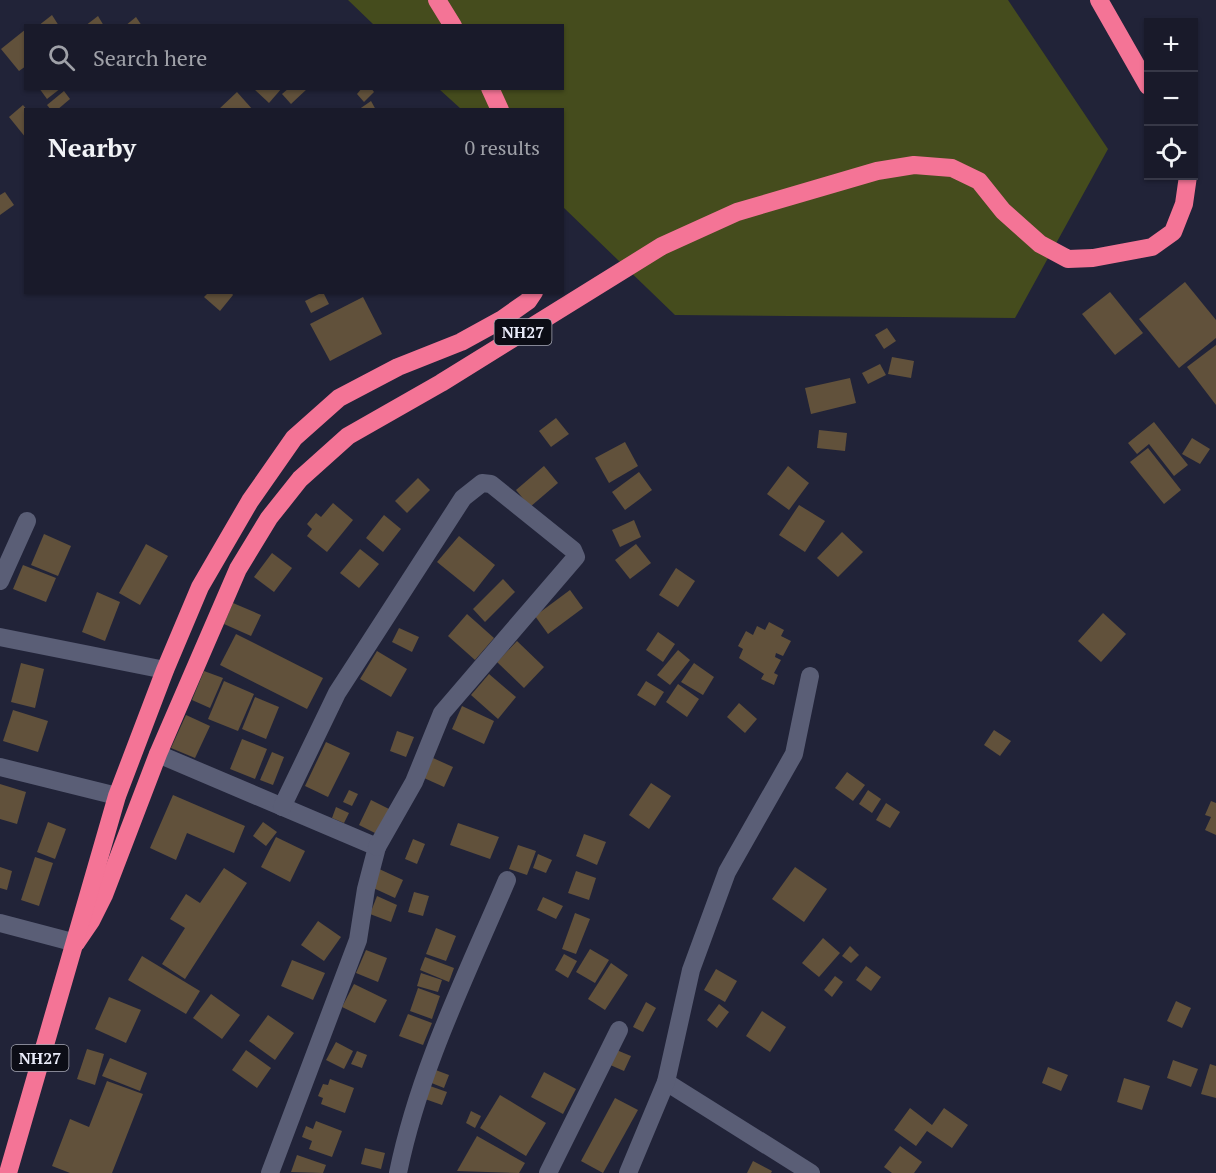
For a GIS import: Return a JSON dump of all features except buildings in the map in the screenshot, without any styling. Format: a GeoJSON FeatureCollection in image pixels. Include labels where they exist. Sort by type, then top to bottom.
{"type":"FeatureCollection","features":[{"type":"Feature","properties":{"kind":"highway"},"geometry":{"type":"LineString","coordinates":[[437,0],[452,24]]}},
{"type":"Feature","properties":{"kind":"highway"},"geometry":{"type":"LineString","coordinates":[[1099,0],[1144,77]]}},
{"type":"Feature","properties":{"kind":"highway"},"geometry":{"type":"LineString","coordinates":[[491,90],[499,108]]}},
{"type":"Feature","properties":{"kind":"highway","name":"NH27"},"geometry":{"type":"LineString","coordinates":[[76,943],[92,921],[104,895],[158,754],[238,569],[269,518],[300,479],[348,436],[441,383],[662,246],[737,212],[877,171],[914,165],[952,168],[979,181],[1003,211],[1040,244],[1068,259],[1102,257],[1152,247],[1173,232],[1184,204],[1187,180]]}},
{"type":"Feature","properties":{"kind":"highway","name":"NH27"},"geometry":{"type":"LineString","coordinates":[[8,1173],[117,796],[165,670],[200,587],[250,501],[294,438],[339,398],[398,367],[471,336],[528,302],[533,294]]}},
{"type":"Feature","properties":{"kind":"street"},"geometry":{"type":"LineString","coordinates":[[270,1173],[358,940],[366,889],[377,847],[414,782],[442,713],[576,557],[573,550],[491,484],[482,483],[463,498],[337,693],[282,807]]}},
{"type":"Feature","properties":{"kind":"street"},"geometry":{"type":"LineString","coordinates":[[0,581],[27,521]]}},
{"type":"Feature","properties":{"kind":"street"},"geometry":{"type":"LineString","coordinates":[[0,637],[165,670]]}},
{"type":"Feature","properties":{"kind":"street"},"geometry":{"type":"LineString","coordinates":[[628,1173],[666,1082],[691,970],[727,872],[794,754],[810,676]]}},
{"type":"Feature","properties":{"kind":"street"},"geometry":{"type":"LineString","coordinates":[[158,754],[377,847]]}},
{"type":"Feature","properties":{"kind":"street"},"geometry":{"type":"LineString","coordinates":[[0,767],[117,796]]}},
{"type":"Feature","properties":{"kind":"street"},"geometry":{"type":"LineString","coordinates":[[398,1173],[408,1122],[422,1082],[507,880]]}},
{"type":"Feature","properties":{"kind":"street"},"geometry":{"type":"LineString","coordinates":[[0,923],[76,943]]}},
{"type":"Feature","properties":{"kind":"street"},"geometry":{"type":"LineString","coordinates":[[548,1173],[619,1030]]}},
{"type":"Feature","properties":{"kind":"street"},"geometry":{"type":"LineString","coordinates":[[666,1082],[811,1173]]}},
{"type":"Feature","properties":{"kind":"green space"},"geometry":{"type":"Polygon","coordinates":[[[348,0],[1008,0],[1108,149],[1015,318],[675,315],[564,208],[564,108],[460,108],[440,90],[564,90],[564,24],[373,24],[348,0]]]}}]}
